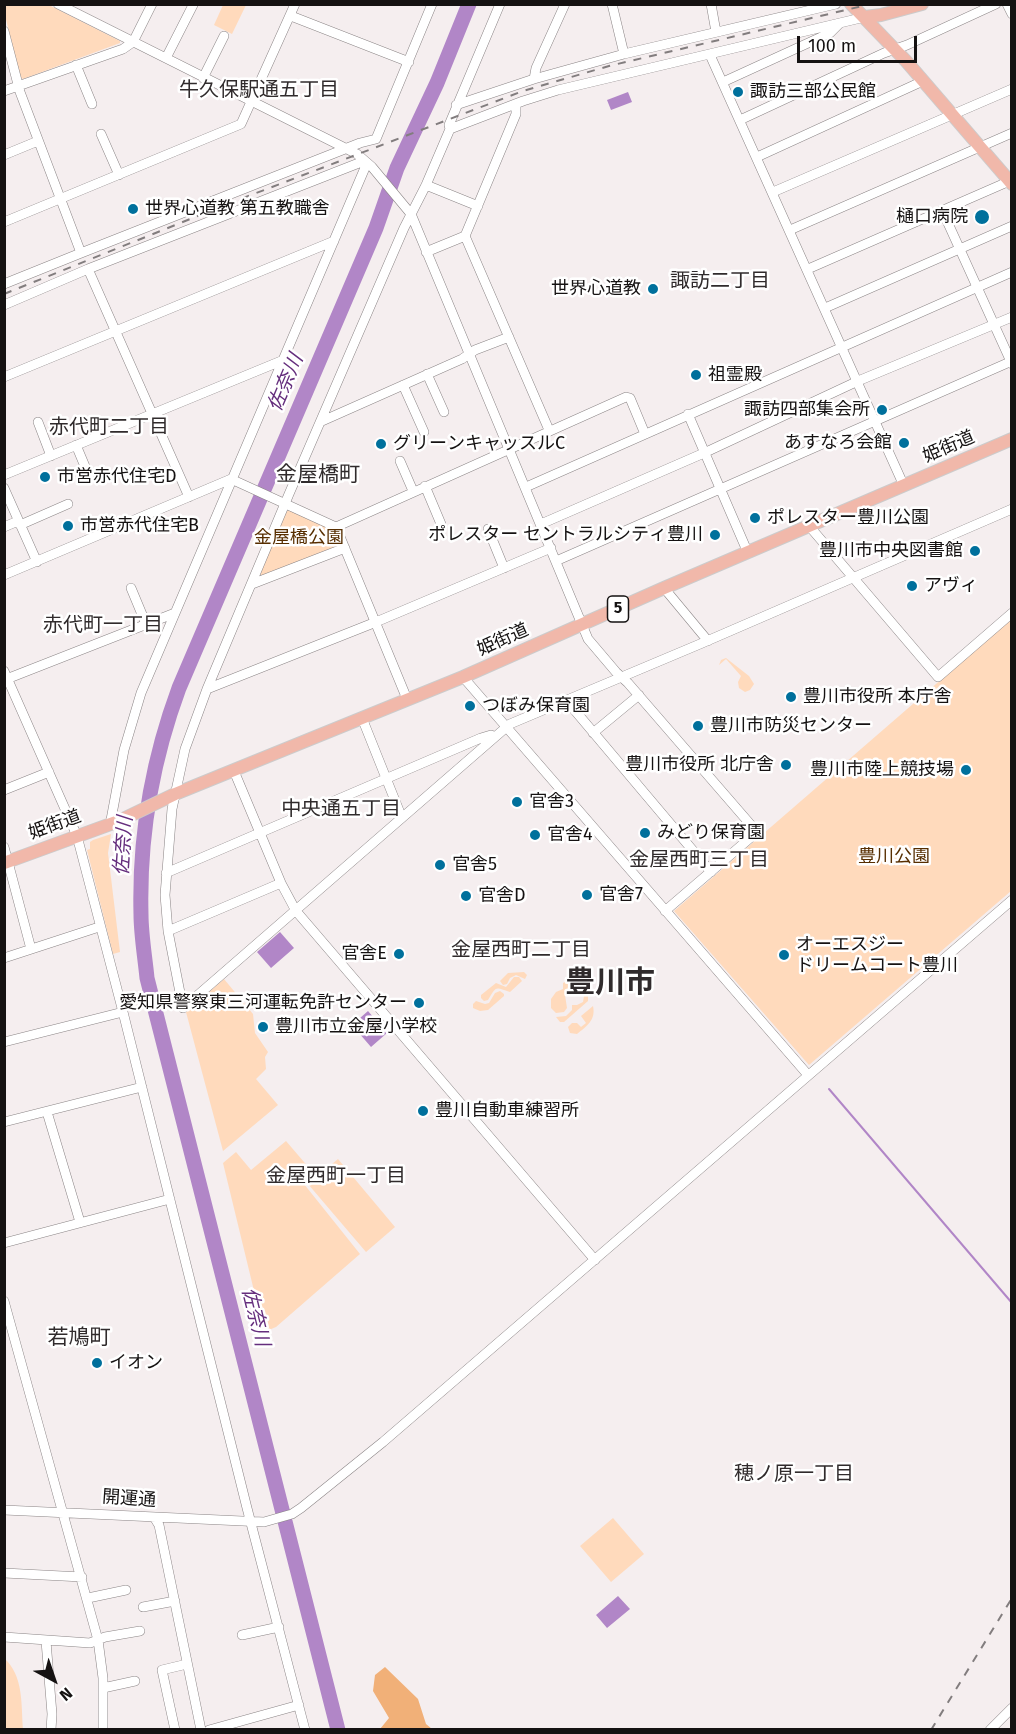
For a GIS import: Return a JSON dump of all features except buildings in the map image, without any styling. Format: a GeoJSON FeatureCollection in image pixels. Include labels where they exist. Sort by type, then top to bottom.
{"type":"FeatureCollection","features":[{"type":"Feature","properties":{"kind":"main road"},"geometry":{"type":"LineString","coordinates":[[851,4],[896,49],[1011,181]]}},
{"type":"Feature","properties":{"kind":"main road"},"geometry":{"type":"LineString","coordinates":[[865,17],[922,4]]}},
{"type":"Feature","properties":{"kind":"main road","name":"姫街道"},"geometry":{"type":"LineString","coordinates":[[6,862],[114,823],[175,794],[464,677],[664,588],[1011,439]]}},
{"type":"Feature","properties":{"kind":"street"},"geometry":{"type":"LineString","coordinates":[[58,4],[357,154],[375,170],[411,214],[588,639],[757,832],[665,911]]}},
{"type":"Feature","properties":{"kind":"street"},"geometry":{"type":"LineString","coordinates":[[4,91],[123,49],[133,42],[152,4]]}},
{"type":"Feature","properties":{"kind":"street"},"geometry":{"type":"LineString","coordinates":[[4,222],[241,124],[296,4]]}},
{"type":"Feature","properties":{"kind":"street"},"geometry":{"type":"LineString","coordinates":[[500,4],[456,105],[449,125],[450,129],[426,185],[282,502],[252,584],[207,690],[185,749],[175,794],[165,895],[168,931],[183,1008],[506,728],[621,676],[708,641],[1011,509]]}},
{"type":"Feature","properties":{"kind":"street"},"geometry":{"type":"LineString","coordinates":[[534,79],[536,68],[565,4]]}},
{"type":"Feature","properties":{"kind":"street"},"geometry":{"type":"LineString","coordinates":[[612,4],[624,54]]}},
{"type":"Feature","properties":{"kind":"street"},"geometry":{"type":"LineString","coordinates":[[711,4],[716,32]]}},
{"type":"Feature","properties":{"kind":"street"},"geometry":{"type":"LineString","coordinates":[[456,105],[534,79],[624,54],[836,4]]}},
{"type":"Feature","properties":{"kind":"street"},"geometry":{"type":"LineString","coordinates":[[740,120],[996,4]]}},
{"type":"Feature","properties":{"kind":"street"},"geometry":{"type":"LineString","coordinates":[[1007,4],[1011,14]]}},
{"type":"Feature","properties":{"kind":"street"},"geometry":{"type":"LineString","coordinates":[[166,58],[193,5]]}},
{"type":"Feature","properties":{"kind":"street"},"geometry":{"type":"LineString","coordinates":[[4,284],[360,143],[376,139],[409,62],[429,6]]}},
{"type":"Feature","properties":{"kind":"street"},"geometry":{"type":"LineString","coordinates":[[291,16],[409,62]]}},
{"type":"Feature","properties":{"kind":"street"},"geometry":{"type":"LineString","coordinates":[[450,129],[558,90],[865,17]]}},
{"type":"Feature","properties":{"kind":"street"},"geometry":{"type":"LineString","coordinates":[[723,82],[830,33],[842,22]]}},
{"type":"Feature","properties":{"kind":"street"},"geometry":{"type":"LineString","coordinates":[[4,31],[18,86],[81,253]]}},
{"type":"Feature","properties":{"kind":"street"},"geometry":{"type":"LineString","coordinates":[[203,78],[224,36]]}},
{"type":"Feature","properties":{"kind":"street"},"geometry":{"type":"LineString","coordinates":[[710,55],[904,486]]}},
{"type":"Feature","properties":{"kind":"street"},"geometry":{"type":"LineString","coordinates":[[76,65],[92,104]]}},
{"type":"Feature","properties":{"kind":"street"},"geometry":{"type":"LineString","coordinates":[[757,157],[923,81]]}},
{"type":"Feature","properties":{"kind":"street"},"geometry":{"type":"LineString","coordinates":[[773,192],[1011,89]]}},
{"type":"Feature","properties":{"kind":"street"},"geometry":{"type":"LineString","coordinates":[[426,252],[465,236],[516,114],[516,104]]}},
{"type":"Feature","properties":{"kind":"street"},"geometry":{"type":"LineString","coordinates":[[790,230],[1011,133]]}},
{"type":"Feature","properties":{"kind":"street"},"geometry":{"type":"LineString","coordinates":[[101,134],[119,175]]}},
{"type":"Feature","properties":{"kind":"street"},"geometry":{"type":"LineString","coordinates":[[4,155],[38,141]]}},
{"type":"Feature","properties":{"kind":"street"},"geometry":{"type":"LineString","coordinates":[[114,823],[124,750],[135,710],[366,162]]}},
{"type":"Feature","properties":{"kind":"street"},"geometry":{"type":"LineString","coordinates":[[4,305],[88,269],[366,162]]}},
{"type":"Feature","properties":{"kind":"street"},"geometry":{"type":"LineString","coordinates":[[808,269],[1011,181]]}},
{"type":"Feature","properties":{"kind":"street"},"geometry":{"type":"LineString","coordinates":[[426,185],[478,206]]}},
{"type":"Feature","properties":{"kind":"street"},"geometry":{"type":"LineString","coordinates":[[396,195],[419,197]]}},
{"type":"Feature","properties":{"kind":"street"},"geometry":{"type":"LineString","coordinates":[[556,561],[1011,362],[942,210]]}},
{"type":"Feature","properties":{"kind":"street"},"geometry":{"type":"LineString","coordinates":[[825,308],[1011,226]]}},
{"type":"Feature","properties":{"kind":"street"},"geometry":{"type":"LineString","coordinates":[[465,236],[549,430]]}},
{"type":"Feature","properties":{"kind":"street"},"geometry":{"type":"LineString","coordinates":[[4,377],[334,241]]}},
{"type":"Feature","properties":{"kind":"street"},"geometry":{"type":"LineString","coordinates":[[88,269],[189,497]]}},
{"type":"Feature","properties":{"kind":"street"},"geometry":{"type":"LineString","coordinates":[[526,487],[1011,272]]}},
{"type":"Feature","properties":{"kind":"street"},"geometry":{"type":"LineString","coordinates":[[541,524],[704,453],[858,381],[1011,317]]}},
{"type":"Feature","properties":{"kind":"street"},"geometry":{"type":"LineString","coordinates":[[320,422],[475,350],[509,337]]}},
{"type":"Feature","properties":{"kind":"street"},"geometry":{"type":"LineString","coordinates":[[4,475],[281,360]]}},
{"type":"Feature","properties":{"kind":"street"},"geometry":{"type":"LineString","coordinates":[[427,374],[444,412]]}},
{"type":"Feature","properties":{"kind":"street"},"geometry":{"type":"LineString","coordinates":[[403,385],[424,432]]}},
{"type":"Feature","properties":{"kind":"street"},"geometry":{"type":"LineString","coordinates":[[336,527],[626,397],[630,398],[645,434]]}},
{"type":"Feature","properties":{"kind":"street"},"geometry":{"type":"LineString","coordinates":[[688,414],[748,553]]}},
{"type":"Feature","properties":{"kind":"street"},"geometry":{"type":"LineString","coordinates":[[38,422],[51,456]]}},
{"type":"Feature","properties":{"kind":"street"},"geometry":{"type":"LineString","coordinates":[[76,445],[89,476]]}},
{"type":"Feature","properties":{"kind":"street"},"geometry":{"type":"LineString","coordinates":[[400,460],[413,491]]}},
{"type":"Feature","properties":{"kind":"street"},"geometry":{"type":"LineString","coordinates":[[4,575],[231,479],[336,527],[407,699]]}},
{"type":"Feature","properties":{"kind":"street"},"geometry":{"type":"LineString","coordinates":[[425,486],[441,524]]}},
{"type":"Feature","properties":{"kind":"street"},"geometry":{"type":"LineString","coordinates":[[4,488],[37,562]]}},
{"type":"Feature","properties":{"kind":"street"},"geometry":{"type":"LineString","coordinates":[[4,527],[68,504]]}},
{"type":"Feature","properties":{"kind":"street"},"geometry":{"type":"LineString","coordinates":[[810,527],[938,677],[1011,613]]}},
{"type":"Feature","properties":{"kind":"street"},"geometry":{"type":"LineString","coordinates":[[488,529],[504,568]]}},
{"type":"Feature","properties":{"kind":"street"},"geometry":{"type":"LineString","coordinates":[[252,584],[345,548]]}},
{"type":"Feature","properties":{"kind":"street"},"geometry":{"type":"LineString","coordinates":[[207,690],[551,548]]}},
{"type":"Feature","properties":{"kind":"street"},"geometry":{"type":"LineString","coordinates":[[131,588],[146,624]]}},
{"type":"Feature","properties":{"kind":"street"},"geometry":{"type":"LineString","coordinates":[[664,588],[708,641]]}},
{"type":"Feature","properties":{"kind":"street"},"geometry":{"type":"LineString","coordinates":[[175,613],[6,676],[77,836],[305,1730]]}},
{"type":"Feature","properties":{"kind":"street"},"geometry":{"type":"LineString","coordinates":[[464,677],[808,1076]]}},
{"type":"Feature","properties":{"kind":"street"},"geometry":{"type":"LineString","coordinates":[[593,733],[639,695]]}},
{"type":"Feature","properties":{"kind":"street"},"geometry":{"type":"LineString","coordinates":[[566,700],[711,872]]}},
{"type":"Feature","properties":{"kind":"street"},"geometry":{"type":"LineString","coordinates":[[362,718],[402,818]]}},
{"type":"Feature","properties":{"kind":"street"},"geometry":{"type":"LineString","coordinates":[[166,873],[481,738],[491,735],[495,737]]}},
{"type":"Feature","properties":{"kind":"street"},"geometry":{"type":"LineString","coordinates":[[234,771],[296,911],[595,1260]]}},
{"type":"Feature","properties":{"kind":"street"},"geometry":{"type":"LineString","coordinates":[[4,790],[49,772]]}},
{"type":"Feature","properties":{"kind":"street"},"geometry":{"type":"LineString","coordinates":[[4,847],[6,862],[31,949]]}},
{"type":"Feature","properties":{"kind":"street"},"geometry":{"type":"LineString","coordinates":[[168,931],[282,883]]}},
{"type":"Feature","properties":{"kind":"street","name":"開運通"},"geometry":{"type":"LineString","coordinates":[[4,1510],[251,1522],[268,1521],[292,1514],[383,1442],[1011,900]]}},
{"type":"Feature","properties":{"kind":"street"},"geometry":{"type":"LineString","coordinates":[[4,958],[99,927]]}},
{"type":"Feature","properties":{"kind":"street"},"geometry":{"type":"LineString","coordinates":[[4,1042],[123,1012]]}},
{"type":"Feature","properties":{"kind":"street"},"geometry":{"type":"LineString","coordinates":[[4,1122],[142,1087]]}},
{"type":"Feature","properties":{"kind":"street"},"geometry":{"type":"LineString","coordinates":[[47,1112],[80,1222]]}},
{"type":"Feature","properties":{"kind":"street"},"geometry":{"type":"LineString","coordinates":[[4,1243],[170,1199]]}},
{"type":"Feature","properties":{"kind":"street"},"geometry":{"type":"LineString","coordinates":[[4,1301],[98,1640],[103,1688],[103,1730]]}},
{"type":"Feature","properties":{"kind":"street"},"geometry":{"type":"LineString","coordinates":[[154,1517],[159,1526],[201,1730]]}},
{"type":"Feature","properties":{"kind":"street"},"geometry":{"type":"LineString","coordinates":[[4,1573],[82,1577]]}},
{"type":"Feature","properties":{"kind":"street"},"geometry":{"type":"LineString","coordinates":[[88,1599],[126,1590]]}},
{"type":"Feature","properties":{"kind":"street"},"geometry":{"type":"LineString","coordinates":[[142,1607],[175,1601]]}},
{"type":"Feature","properties":{"kind":"street"},"geometry":{"type":"LineString","coordinates":[[242,1635],[279,1627]]}},
{"type":"Feature","properties":{"kind":"street"},"geometry":{"type":"LineString","coordinates":[[4,1637],[90,1643],[105,1637],[140,1631]]}},
{"type":"Feature","properties":{"kind":"street"},"geometry":{"type":"LineString","coordinates":[[46,1641],[52,1714],[51,1730]]}},
{"type":"Feature","properties":{"kind":"street"},"geometry":{"type":"LineString","coordinates":[[175,1730],[162,1670],[187,1664]]}},
{"type":"Feature","properties":{"kind":"street"},"geometry":{"type":"LineString","coordinates":[[103,1688],[135,1682]]}},
{"type":"Feature","properties":{"kind":"street"},"geometry":{"type":"LineString","coordinates":[[209,1730],[299,1705]]}},
{"type":"Feature","properties":{"kind":"street"},"geometry":{"type":"LineString","coordinates":[[990,1730],[1011,1708]]}},
{"type":"Feature","properties":{"kind":"green space"},"geometry":{"type":"Polygon","coordinates":[[[4,5],[49,5],[120,43],[23,79],[20,77],[4,5]]]}},
{"type":"Feature","properties":{"kind":"green space"},"geometry":{"type":"Polygon","coordinates":[[[223,5],[246,5],[232,34],[214,25],[223,5]]]}},
{"type":"Feature","properties":{"kind":"green space","name":"金屋橋公園"},"geometry":{"type":"Polygon","coordinates":[[[289,510],[332,529],[339,544],[338,547],[262,576],[260,574],[286,512],[289,510]]]}},
{"type":"Feature","properties":{"kind":"green space","name":"豊川公園"},"geometry":{"type":"Polygon","coordinates":[[[1011,619],[1011,891],[809,1065],[674,911],[1011,619]]]}},
{"type":"Feature","properties":{"kind":"green space"},"geometry":{"type":"Polygon","coordinates":[[[726,658],[749,676],[754,684],[750,690],[745,692],[739,688],[738,682],[741,676],[726,659],[719,665],[721,660],[726,658]]]}},
{"type":"Feature","properties":{"kind":"green space"},"geometry":{"type":"Polygon","coordinates":[[[111,834],[108,853],[120,952],[113,954],[87,850],[90,849],[90,842],[93,840],[111,834]]]}},
{"type":"Feature","properties":{"kind":"green space"},"geometry":{"type":"Polygon","coordinates":[[[524,972],[527,975],[525,979],[516,975],[510,978],[507,984],[503,985],[500,981],[508,973],[524,972]]]}},
{"type":"Feature","properties":{"kind":"green space"},"geometry":{"type":"Polygon","coordinates":[[[514,977],[519,977],[522,981],[510,992],[496,989],[488,1000],[484,1001],[481,998],[481,995],[496,983],[506,987],[514,977]]]}},
{"type":"Feature","properties":{"kind":"green space"},"geometry":{"type":"Polygon","coordinates":[[[573,977],[582,987],[574,985],[568,987],[565,995],[567,1008],[564,1012],[556,1013],[551,1008],[551,999],[556,992],[563,989],[563,983],[573,977]]]}},
{"type":"Feature","properties":{"kind":"green space"},"geometry":{"type":"Polygon","coordinates":[[[224,979],[253,1014],[255,1033],[268,1052],[265,1057],[266,1069],[256,1079],[278,1105],[223,1151],[186,1012],[224,979]]]}},
{"type":"Feature","properties":{"kind":"green space"},"geometry":{"type":"Polygon","coordinates":[[[585,990],[588,1001],[564,1022],[560,1022],[556,1017],[566,1016],[572,1010],[572,1005],[583,1002],[585,990]]]}},
{"type":"Feature","properties":{"kind":"green space"},"geometry":{"type":"Polygon","coordinates":[[[500,991],[504,996],[488,1010],[480,1011],[473,1008],[476,1001],[489,1003],[495,993],[500,991]]]}},
{"type":"Feature","properties":{"kind":"green space"},"geometry":{"type":"Polygon","coordinates":[[[593,1006],[594,1011],[590,1022],[577,1034],[570,1033],[568,1027],[572,1023],[577,1023],[581,1027],[586,1023],[581,1016],[593,1006]]]}},
{"type":"Feature","properties":{"kind":"green space"},"geometry":{"type":"Polygon","coordinates":[[[286,1141],[310,1169],[300,1179],[360,1254],[276,1327],[264,1332],[223,1163],[236,1152],[251,1170],[286,1141]]]}},
{"type":"Feature","properties":{"kind":"green space"},"geometry":{"type":"Polygon","coordinates":[[[338,1159],[395,1227],[366,1252],[308,1184],[338,1159]]]}},
{"type":"Feature","properties":{"kind":"green space"},"geometry":{"type":"Polygon","coordinates":[[[613,1518],[644,1554],[611,1582],[580,1546],[613,1518]]]}},
{"type":"Feature","properties":{"kind":"green space"},"geometry":{"type":"Polygon","coordinates":[[[4,1658],[15,1673],[18,1682],[23,1729],[5,1729],[4,1658]]]}},
{"type":"Feature","properties":{"kind":"shaded area"},"geometry":{"type":"Polygon","coordinates":[[[628,92],[632,102],[611,110],[607,100],[628,92]]]}},
{"type":"Feature","properties":{"kind":"shaded area"},"geometry":{"type":"Polygon","coordinates":[[[280,932],[294,948],[271,968],[257,952],[280,932]]]}},
{"type":"Feature","properties":{"kind":"shaded area"},"geometry":{"type":"Polygon","coordinates":[[[368,1011],[387,1033],[371,1047],[352,1025],[368,1011]]]}},
{"type":"Feature","properties":{"kind":"shaded area"},"geometry":{"type":"Polygon","coordinates":[[[618,1596],[630,1609],[607,1628],[596,1615],[618,1596]]]}},
{"type":"Feature","properties":{"kind":"shaded area"},"geometry":{"type":"Polygon","coordinates":[[[385,1667],[418,1699],[426,1724],[432,1729],[380,1729],[389,1718],[373,1691],[375,1675],[385,1667]]]}},
{"type":"Feature","properties":{"kind":"waterway","name":"佐奈川"},"geometry":{"type":"LineString","coordinates":[[338,1730],[147,978],[141,922],[142,856],[149,799],[161,743],[179,688],[376,228],[397,168],[437,83],[469,4]]}},
{"type":"Feature","properties":{"kind":"waterway"},"geometry":{"type":"LineString","coordinates":[[829,1089],[1012,1303]]}},
{"type":"Feature","properties":{"kind":"railway"},"geometry":{"type":"LineString","coordinates":[[4,294],[225,205],[523,91],[609,66],[871,4]]}},
{"type":"Feature","properties":{"kind":"railway"},"geometry":{"type":"LineString","coordinates":[[931,1730],[1012,1598]]}},
{"type":"Feature","properties":{"kind":"place","name":"諏訪三部公民館"},"geometry":{"type":"Point","coordinates":[738,92]}},
{"type":"Feature","properties":{"kind":"place","name":"世界心道教 第五教職舎"},"geometry":{"type":"Point","coordinates":[133,209]}},
{"type":"Feature","properties":{"kind":"place","name":"樋口病院"},"geometry":{"type":"Point","coordinates":[982,217]}},
{"type":"Feature","properties":{"kind":"place","name":"世界心道教"},"geometry":{"type":"Point","coordinates":[653,289]}},
{"type":"Feature","properties":{"kind":"place","name":"祖霊殿"},"geometry":{"type":"Point","coordinates":[696,375]}},
{"type":"Feature","properties":{"kind":"place","name":"諏訪四部集会所"},"geometry":{"type":"Point","coordinates":[882,410]}},
{"type":"Feature","properties":{"kind":"place","name":"あすなろ会館"},"geometry":{"type":"Point","coordinates":[904,443]}},
{"type":"Feature","properties":{"kind":"place","name":"グリーンキャッスルC"},"geometry":{"type":"Point","coordinates":[381,444]}},
{"type":"Feature","properties":{"kind":"place","name":"市営赤代住宅D"},"geometry":{"type":"Point","coordinates":[45,477]}},
{"type":"Feature","properties":{"kind":"place","name":"ポレスター豊川公園"},"geometry":{"type":"Point","coordinates":[755,518]}},
{"type":"Feature","properties":{"kind":"place","name":"市営赤代住宅B"},"geometry":{"type":"Point","coordinates":[68,526]}},
{"type":"Feature","properties":{"kind":"place","name":"ポレスター セントラルシティ豊川"},"geometry":{"type":"Point","coordinates":[715,535]}},
{"type":"Feature","properties":{"kind":"place","name":"豊川市中央図書館"},"geometry":{"type":"Point","coordinates":[975,551]}},
{"type":"Feature","properties":{"kind":"place","name":"アヴィ"},"geometry":{"type":"Point","coordinates":[912,586]}},
{"type":"Feature","properties":{"kind":"place","name":"豊川市役所 本庁舎"},"geometry":{"type":"Point","coordinates":[791,697]}},
{"type":"Feature","properties":{"kind":"place","name":"つぼみ保育園"},"geometry":{"type":"Point","coordinates":[470,706]}},
{"type":"Feature","properties":{"kind":"place","name":"豊川市防災センター"},"geometry":{"type":"Point","coordinates":[698,726]}},
{"type":"Feature","properties":{"kind":"place","name":"豊川市役所 北庁舎"},"geometry":{"type":"Point","coordinates":[786,765]}},
{"type":"Feature","properties":{"kind":"place","name":"豊川市陸上競技場"},"geometry":{"type":"Point","coordinates":[966,770]}},
{"type":"Feature","properties":{"kind":"place","name":"官舎3"},"geometry":{"type":"Point","coordinates":[517,802]}},
{"type":"Feature","properties":{"kind":"place","name":"みどり保育園"},"geometry":{"type":"Point","coordinates":[645,833]}},
{"type":"Feature","properties":{"kind":"place","name":"官舎4"},"geometry":{"type":"Point","coordinates":[535,835]}},
{"type":"Feature","properties":{"kind":"place","name":"官舎5"},"geometry":{"type":"Point","coordinates":[440,865]}},
{"type":"Feature","properties":{"kind":"place","name":"官舎7"},"geometry":{"type":"Point","coordinates":[587,895]}},
{"type":"Feature","properties":{"kind":"place","name":"官舎D"},"geometry":{"type":"Point","coordinates":[466,896]}},
{"type":"Feature","properties":{"kind":"place","name":"官舎E"},"geometry":{"type":"Point","coordinates":[399,954]}},
{"type":"Feature","properties":{"kind":"place","name":"オーエスジー ドリームコート豊川"},"geometry":{"type":"Point","coordinates":[784,955]}},
{"type":"Feature","properties":{"kind":"place","name":"愛知県警察東三河運転免許センター"},"geometry":{"type":"Point","coordinates":[419,1003]}},
{"type":"Feature","properties":{"kind":"place","name":"豊川市立金屋小学校"},"geometry":{"type":"Point","coordinates":[263,1027]}},
{"type":"Feature","properties":{"kind":"place","name":"豊川自動車練習所"},"geometry":{"type":"Point","coordinates":[423,1111]}},
{"type":"Feature","properties":{"kind":"place","name":"イオン"},"geometry":{"type":"Point","coordinates":[97,1363]}},
{"type":"Feature","properties":{"kind":"district","name":"牛久保駅通五丁目"},"geometry":{"type":"Point","coordinates":[259,90]}},
{"type":"Feature","properties":{"kind":"district","name":"諏訪二丁目"},"geometry":{"type":"Point","coordinates":[720,281]}},
{"type":"Feature","properties":{"kind":"district","name":"赤代町二丁目"},"geometry":{"type":"Point","coordinates":[109,427]}},
{"type":"Feature","properties":{"kind":"district","name":"金屋橋町"},"geometry":{"type":"Point","coordinates":[318,475]}},
{"type":"Feature","properties":{"kind":"district","name":"赤代町一丁目"},"geometry":{"type":"Point","coordinates":[103,625]}},
{"type":"Feature","properties":{"kind":"district","name":"中央通五丁目"},"geometry":{"type":"Point","coordinates":[341,809]}},
{"type":"Feature","properties":{"kind":"district","name":"金屋西町三丁目"},"geometry":{"type":"Point","coordinates":[699,860]}},
{"type":"Feature","properties":{"kind":"district","name":"金屋西町二丁目"},"geometry":{"type":"Point","coordinates":[521,950]}},
{"type":"Feature","properties":{"kind":"district","name":"豊川市"},"geometry":{"type":"Point","coordinates":[610,984]}},
{"type":"Feature","properties":{"kind":"district","name":"金屋西町一丁目"},"geometry":{"type":"Point","coordinates":[336,1176]}},
{"type":"Feature","properties":{"kind":"district","name":"若鳩町"},"geometry":{"type":"Point","coordinates":[79,1338]}},
{"type":"Feature","properties":{"kind":"district","name":"穂ノ原一丁目"},"geometry":{"type":"Point","coordinates":[794,1474]}}]}
